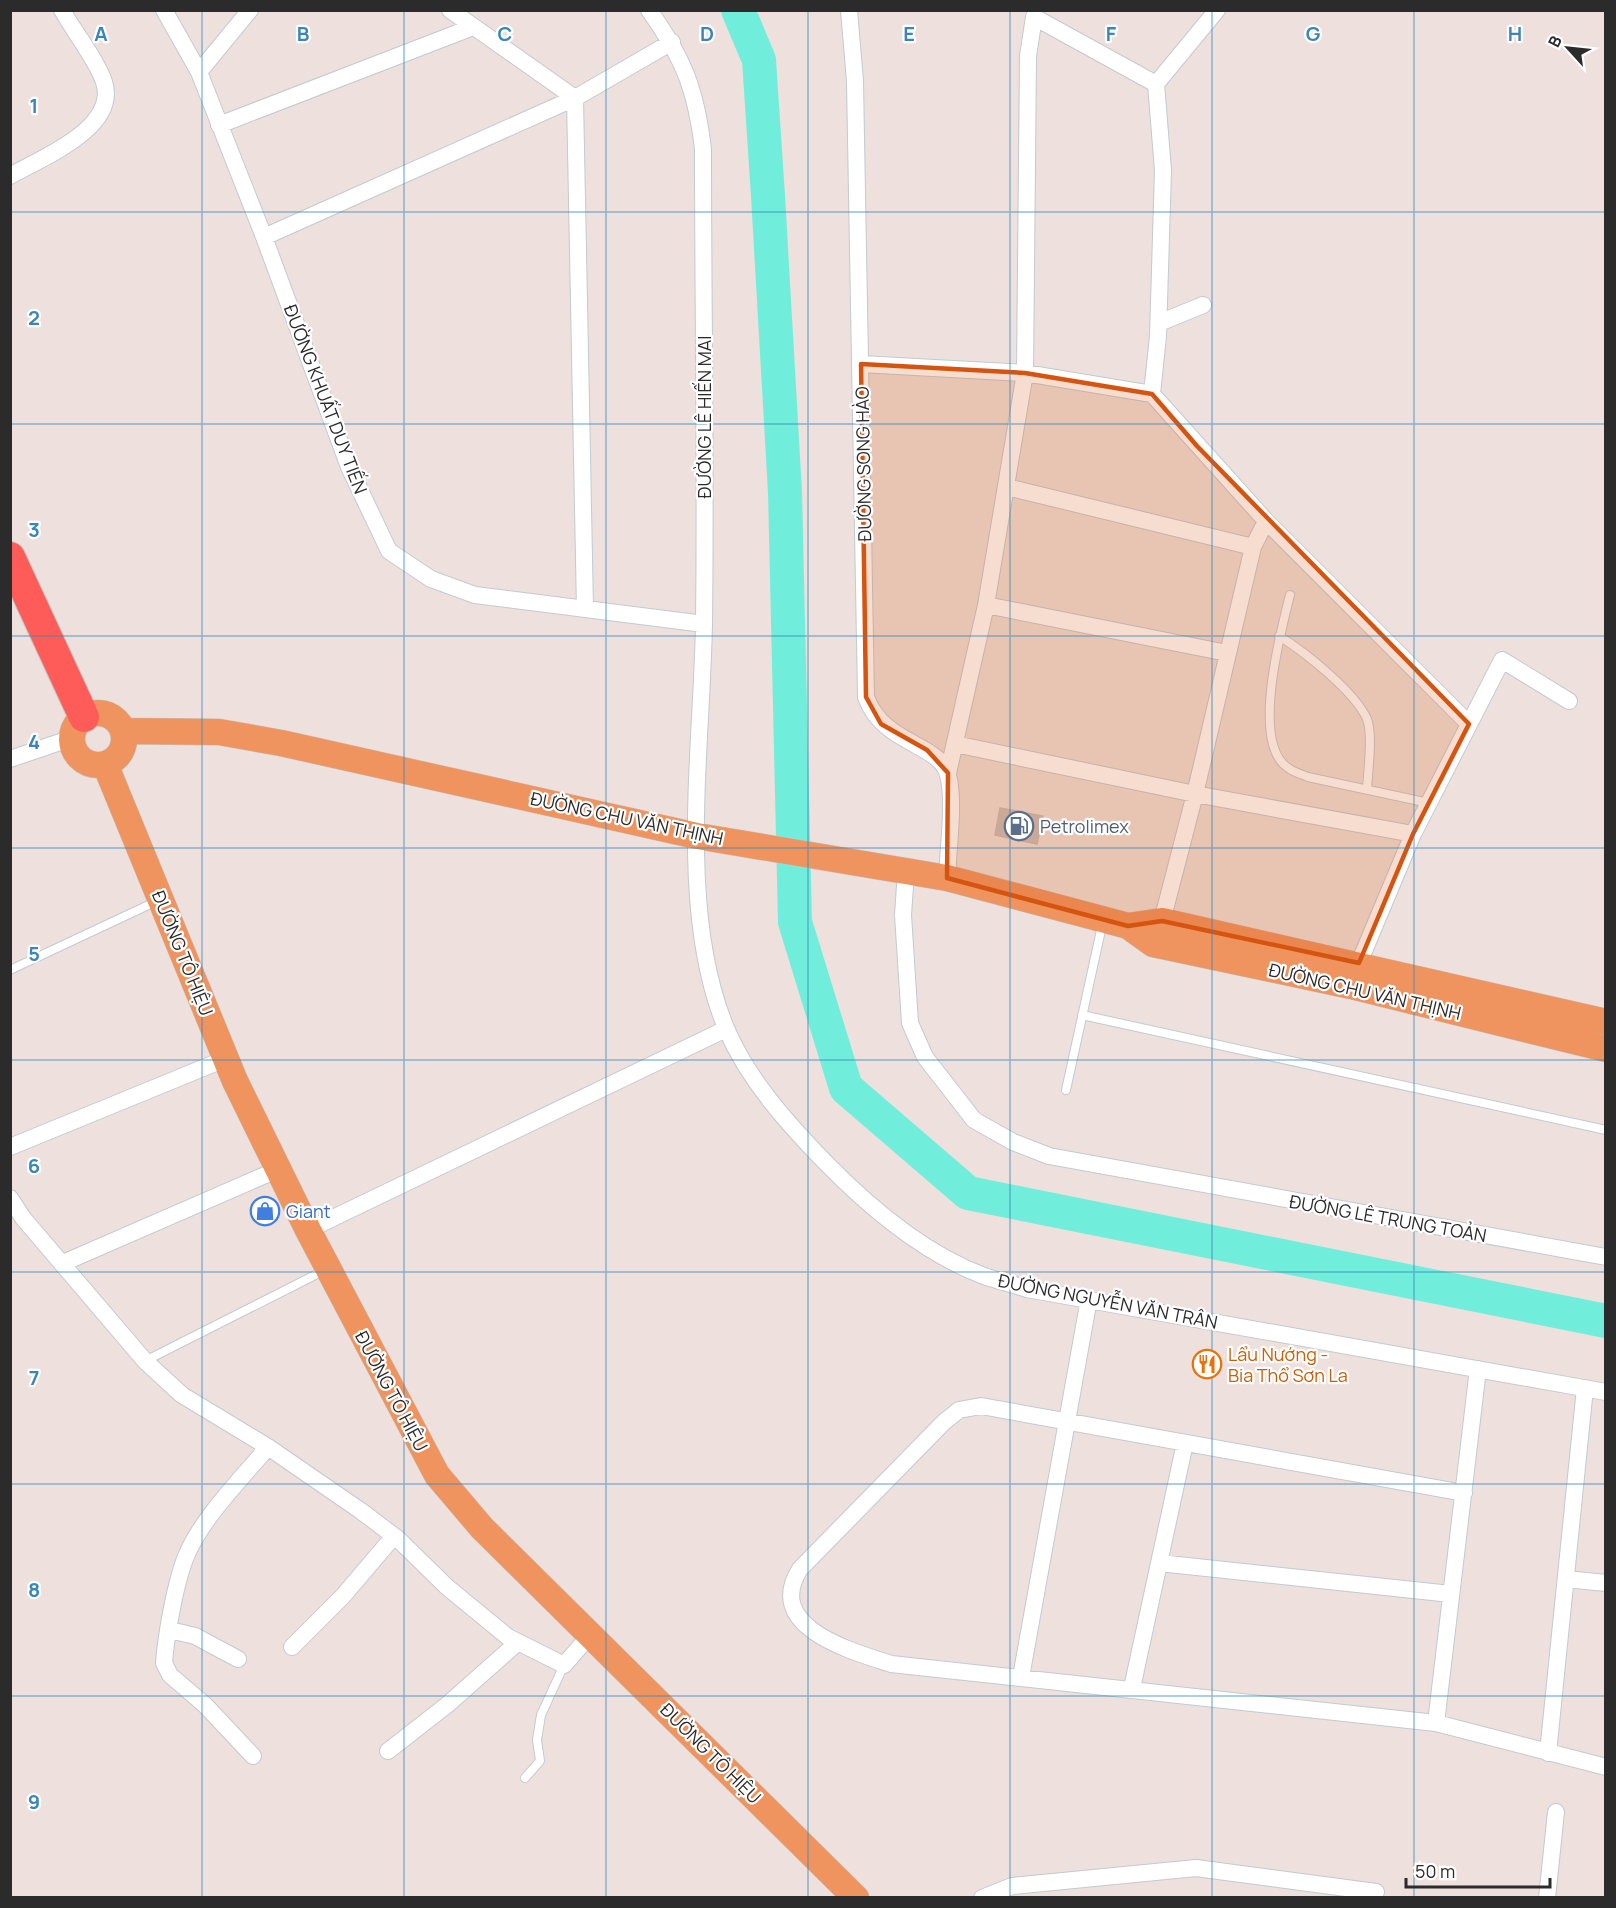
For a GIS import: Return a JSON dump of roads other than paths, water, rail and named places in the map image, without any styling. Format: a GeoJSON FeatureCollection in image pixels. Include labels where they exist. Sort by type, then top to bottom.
{"type":"FeatureCollection","features":[{"type":"Feature","properties":{"kind":"highway"},"geometry":{"type":"LineString","coordinates":[[10,557],[78,727]]}},
{"type":"Feature","properties":{"kind":"main road"},"geometry":{"type":"LineString","coordinates":[[91,713],[107,714],[114,718],[124,731],[121,752],[105,764],[89,763],[76,753],[78,727],[91,713]]}},
{"type":"Feature","properties":{"kind":"main road","name":"ĐƯỜNG CHU VĂN THỊNH"},"geometry":{"type":"LineString","coordinates":[[124,731],[219,732],[281,743],[707,837],[947,878],[1128,926],[1162,921],[1359,963],[1605,1022]]}},
{"type":"Feature","properties":{"kind":"main road","name":"ĐƯỜNG TÔ HIỆU"},"geometry":{"type":"LineString","coordinates":[[105,764],[162,899],[225,1059],[308,1230],[437,1475],[482,1528],[856,1898]]}},
{"type":"Feature","properties":{"kind":"main road","name":"ĐƯỜNG CHU VĂN THỊNH"},"geometry":{"type":"LineString","coordinates":[[1128,926],[1153,944],[1351,986],[1605,1049]]}},
{"type":"Feature","properties":{"kind":"street"},"geometry":{"type":"LineString","coordinates":[[10,176],[89,130],[103,109],[104,81],[62,10]]}},
{"type":"Feature","properties":{"kind":"street","name":"ĐƯỜNG KHUẤT DUY TIẾN"},"geometry":{"type":"LineString","coordinates":[[164,10],[199,72],[264,237],[349,466],[389,551],[432,579],[475,596],[704,624]]}},
{"type":"Feature","properties":{"kind":"street"},"geometry":{"type":"LineString","coordinates":[[199,72],[250,10]]}},
{"type":"Feature","properties":{"kind":"street"},"geometry":{"type":"LineString","coordinates":[[450,10],[575,98]]}},
{"type":"Feature","properties":{"kind":"street","name":"ĐƯỜNG LÊ HIẾN MAI"},"geometry":{"type":"LineString","coordinates":[[649,10],[672,42],[688,75],[698,112],[703,149],[707,837]]}},
{"type":"Feature","properties":{"kind":"street","name":"ĐƯỜNG SONG HÀO"},"geometry":{"type":"LineString","coordinates":[[849,10],[855,81],[866,697],[870,709],[881,724],[904,741],[927,750],[948,772]]}},
{"type":"Feature","properties":{"kind":"street"},"geometry":{"type":"LineString","coordinates":[[1152,394],[1159,323],[1163,170],[1156,84],[1217,10]]}},
{"type":"Feature","properties":{"kind":"street"},"geometry":{"type":"LineString","coordinates":[[947,878],[950,789],[948,772],[986,605],[1025,373],[1028,56],[1032,14],[1156,84]]}},
{"type":"Feature","properties":{"kind":"street"},"geometry":{"type":"LineString","coordinates":[[219,125],[473,27]]}},
{"type":"Feature","properties":{"kind":"street"},"geometry":{"type":"LineString","coordinates":[[264,237],[575,98],[672,42]]}},
{"type":"Feature","properties":{"kind":"street"},"geometry":{"type":"LineString","coordinates":[[575,98],[585,609]]}},
{"type":"Feature","properties":{"kind":"street"},"geometry":{"type":"LineString","coordinates":[[1159,323],[1203,305]]}},
{"type":"Feature","properties":{"kind":"street"},"geometry":{"type":"LineString","coordinates":[[861,364],[1025,373],[1152,394],[1266,521],[1469,724]]}},
{"type":"Feature","properties":{"kind":"street"},"geometry":{"type":"LineString","coordinates":[[1007,487],[1253,547]]}},
{"type":"Feature","properties":{"kind":"street"},"geometry":{"type":"LineString","coordinates":[[1162,921],[1195,794],[1253,547],[1266,521]]}},
{"type":"Feature","properties":{"kind":"street"},"geometry":{"type":"LineString","coordinates":[[986,605],[1227,653]]}},
{"type":"Feature","properties":{"kind":"street"},"geometry":{"type":"LineString","coordinates":[[1359,963],[1413,834],[1502,660],[1569,701]]}},
{"type":"Feature","properties":{"kind":"street"},"geometry":{"type":"LineString","coordinates":[[10,759],[78,727]]}},
{"type":"Feature","properties":{"kind":"street"},"geometry":{"type":"LineString","coordinates":[[955,744],[1195,794],[1413,834]]}},
{"type":"Feature","properties":{"kind":"street","name":"ĐƯỜNG NGUYỄN VĂN TRÂN"},"geometry":{"type":"LineString","coordinates":[[707,837],[705,950],[726,1029],[753,1078],[803,1139],[838,1175],[908,1232],[945,1257],[982,1275],[1028,1289],[1605,1392]]}},
{"type":"Feature","properties":{"kind":"street","name":"ĐƯỜNG LÊ TRUNG TOẢN"},"geometry":{"type":"LineString","coordinates":[[906,871],[903,915],[910,1023],[925,1057],[974,1120],[1013,1142],[1049,1156],[1605,1257]]}},
{"type":"Feature","properties":{"kind":"street"},"geometry":{"type":"LineString","coordinates":[[308,1230],[726,1029]]}},
{"type":"Feature","properties":{"kind":"street"},"geometry":{"type":"LineString","coordinates":[[10,1147],[225,1059]]}},
{"type":"Feature","properties":{"kind":"street"},"geometry":{"type":"LineString","coordinates":[[63,1263],[279,1169]]}},
{"type":"Feature","properties":{"kind":"street"},"geometry":{"type":"LineString","coordinates":[[10,1198],[23,1218],[146,1361],[182,1395],[268,1447],[394,1536],[447,1587],[517,1643],[564,1665],[591,1634]]}},
{"type":"Feature","properties":{"kind":"street"},"geometry":{"type":"LineString","coordinates":[[1021,1677],[1089,1299]]}},
{"type":"Feature","properties":{"kind":"street"},"geometry":{"type":"LineString","coordinates":[[1436,1723],[1478,1369]]}},
{"type":"Feature","properties":{"kind":"street"},"geometry":{"type":"LineString","coordinates":[[1548,1753],[1586,1388]]}},
{"type":"Feature","properties":{"kind":"street"},"geometry":{"type":"LineString","coordinates":[[1464,1493],[981,1406],[959,1410],[944,1422],[800,1569],[792,1582],[790,1597],[794,1609],[804,1623],[826,1640],[891,1664],[1132,1688],[1436,1723],[1605,1767]]}},
{"type":"Feature","properties":{"kind":"street"},"geometry":{"type":"LineString","coordinates":[[1132,1688],[1185,1443]]}},
{"type":"Feature","properties":{"kind":"street"},"geometry":{"type":"LineString","coordinates":[[253,1756],[165,1670],[165,1655],[180,1574],[187,1552],[210,1518],[268,1447]]}},
{"type":"Feature","properties":{"kind":"street"},"geometry":{"type":"LineString","coordinates":[[292,1647],[343,1596],[394,1536]]}},
{"type":"Feature","properties":{"kind":"street"},"geometry":{"type":"LineString","coordinates":[[1159,1563],[1451,1594]]}},
{"type":"Feature","properties":{"kind":"street"},"geometry":{"type":"LineString","coordinates":[[1566,1579],[1605,1583]]}},
{"type":"Feature","properties":{"kind":"street"},"geometry":{"type":"LineString","coordinates":[[170,1630],[195,1636],[238,1659]]}},
{"type":"Feature","properties":{"kind":"street"},"geometry":{"type":"LineString","coordinates":[[388,1751],[447,1705],[517,1643]]}},
{"type":"Feature","properties":{"kind":"street"},"geometry":{"type":"LineString","coordinates":[[1547,1898],[1556,1812]]}},
{"type":"Feature","properties":{"kind":"street"},"geometry":{"type":"LineString","coordinates":[[982,1898],[1012,1886],[1196,1868],[1376,1892]]}},
{"type":"Feature","properties":{"kind":"lane"},"geometry":{"type":"LineString","coordinates":[[1290,596],[1279,636],[1272,685],[1270,740],[1280,760],[1295,772],[1429,803]]}},
{"type":"Feature","properties":{"kind":"lane"},"geometry":{"type":"LineString","coordinates":[[1279,636],[1304,651],[1357,703],[1368,721],[1367,789]]}},
{"type":"Feature","properties":{"kind":"lane"},"geometry":{"type":"LineString","coordinates":[[10,970],[162,899]]}},
{"type":"Feature","properties":{"kind":"lane"},"geometry":{"type":"LineString","coordinates":[[1066,1090],[1103,920]]}},
{"type":"Feature","properties":{"kind":"lane"},"geometry":{"type":"LineString","coordinates":[[1082,1015],[1605,1130]]}},
{"type":"Feature","properties":{"kind":"lane"},"geometry":{"type":"LineString","coordinates":[[146,1361],[328,1268]]}},
{"type":"Feature","properties":{"kind":"lane"},"geometry":{"type":"LineString","coordinates":[[525,1778],[540,1761],[537,1740],[541,1715],[564,1665]]}},
{"type":"Feature","properties":{"kind":"waterway"},"geometry":{"type":"LineString","coordinates":[[738,10],[759,60],[768,196],[785,492],[795,922],[846,1088],[968,1193],[1606,1321]]}},
{"type":"Feature","properties":{"kind":"place","name":"Petrolimex"},"geometry":{"type":"Point","coordinates":[1019,826]}},
{"type":"Feature","properties":{"kind":"place","name":"Giant"},"geometry":{"type":"Point","coordinates":[265,1211]}},
{"type":"Feature","properties":{"kind":"place","name":"Lẩu Nướng - Bia Thổ Sơn La"},"geometry":{"type":"Point","coordinates":[1207,1364]}}]}
